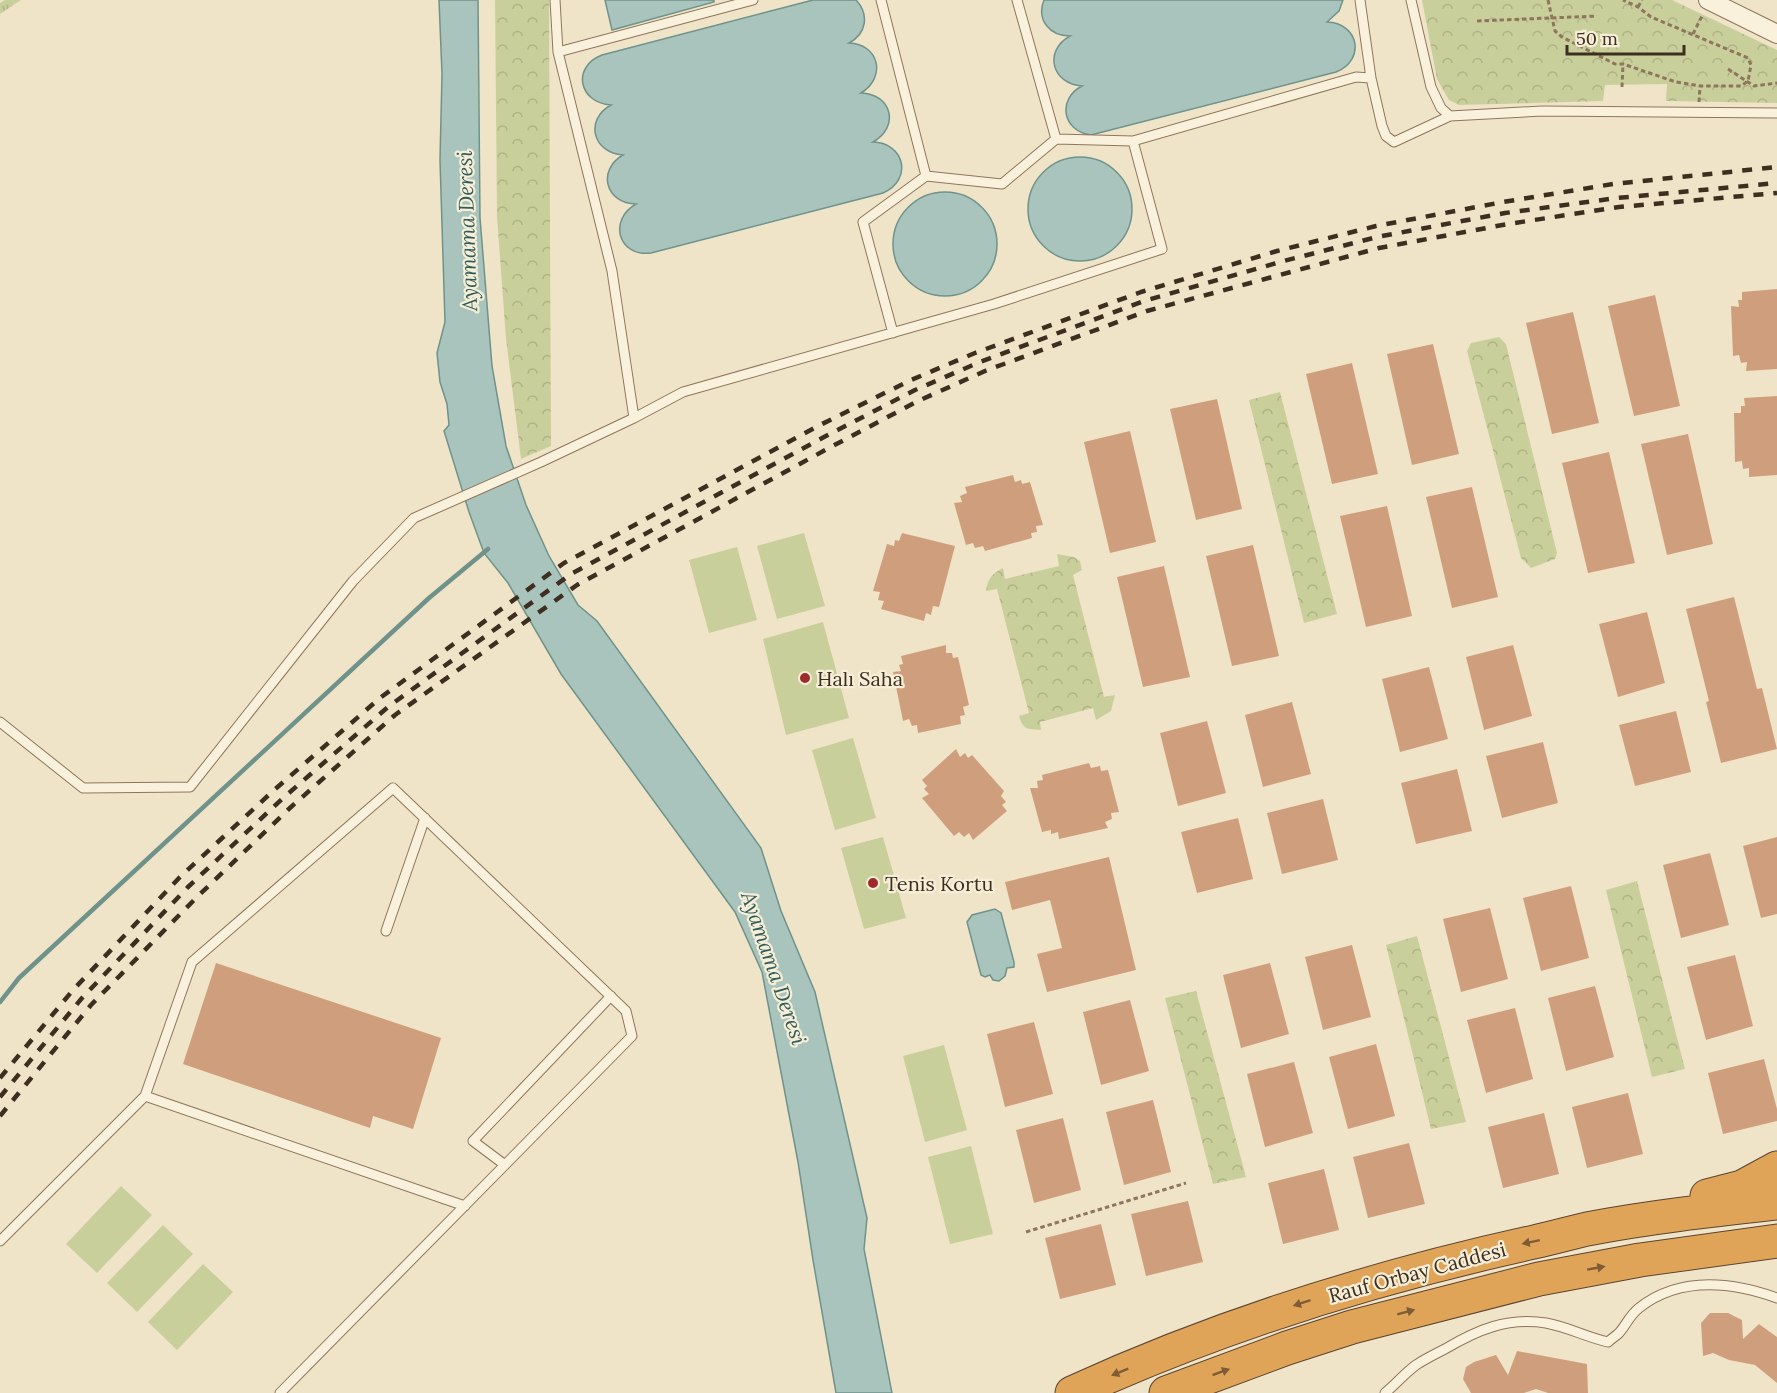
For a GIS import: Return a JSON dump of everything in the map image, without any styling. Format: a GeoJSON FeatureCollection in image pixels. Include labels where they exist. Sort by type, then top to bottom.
{"type":"FeatureCollection","features":[{"type":"Feature","properties":{"kind":"highway"},"geometry":{"type":"LineString","coordinates":[[1588,1229],[1624,1210],[1729,1191],[1753,1182],[1777,1168]]}},
{"type":"Feature","properties":{"kind":"highway","name":"Rauf Orbay Caddesi"},"geometry":{"type":"LineString","coordinates":[[1072,1393],[1230,1328],[1373,1281],[1479,1253],[1588,1229],[1777,1203]]}},
{"type":"Feature","properties":{"kind":"highway","name":"Rauf Orbay Caddesi"},"geometry":{"type":"LineString","coordinates":[[1166,1393],[1267,1355],[1352,1327],[1425,1307],[1539,1279],[1640,1260],[1777,1241]]}},
{"type":"Feature","properties":{"kind":"highway"},"geometry":{"type":"LineString","coordinates":[[1743,1245],[1777,1257]]}},
{"type":"Feature","properties":{"kind":"street"},"geometry":{"type":"LineString","coordinates":[[1709,1],[1777,34]]}},
{"type":"Feature","properties":{"kind":"lane"},"geometry":{"type":"LineString","coordinates":[[555,0],[558,52],[612,271],[634,418]]}},
{"type":"Feature","properties":{"kind":"lane"},"geometry":{"type":"LineString","coordinates":[[558,52],[753,0]]}},
{"type":"Feature","properties":{"kind":"lane"},"geometry":{"type":"LineString","coordinates":[[881,0],[926,176]]}},
{"type":"Feature","properties":{"kind":"lane"},"geometry":{"type":"LineString","coordinates":[[1017,0],[1056,139]]}},
{"type":"Feature","properties":{"kind":"lane"},"geometry":{"type":"LineString","coordinates":[[1360,0],[1371,78],[1382,126],[1386,136],[1394,142],[1450,116],[1542,111],[1777,113]]}},
{"type":"Feature","properties":{"kind":"lane"},"geometry":{"type":"LineString","coordinates":[[1411,0],[1431,87],[1441,108],[1450,116]]}},
{"type":"Feature","properties":{"kind":"lane"},"geometry":{"type":"LineString","coordinates":[[893,333],[863,222],[926,176],[1002,184],[1056,139],[1133,141],[1356,77],[1371,78]]}},
{"type":"Feature","properties":{"kind":"lane"},"geometry":{"type":"LineString","coordinates":[[0,722],[83,788],[190,787],[353,581],[414,518],[541,462],[683,392],[994,304],[1162,249],[1133,141]]}},
{"type":"Feature","properties":{"kind":"lane"},"geometry":{"type":"LineString","coordinates":[[0,1241],[145,1096],[192,962],[393,788],[626,1011],[632,1036],[280,1393]]}},
{"type":"Feature","properties":{"kind":"lane"},"geometry":{"type":"LineString","coordinates":[[386,931],[425,818]]}},
{"type":"Feature","properties":{"kind":"lane"},"geometry":{"type":"LineString","coordinates":[[505,1165],[473,1141],[611,996]]}},
{"type":"Feature","properties":{"kind":"lane"},"geometry":{"type":"LineString","coordinates":[[145,1096],[465,1206]]}},
{"type":"Feature","properties":{"kind":"lane"},"geometry":{"type":"LineString","coordinates":[[1385,1393],[1415,1366],[1470,1334],[1498,1324],[1544,1323],[1575,1331],[1590,1338],[1608,1341],[1619,1333],[1628,1318],[1640,1307],[1681,1288],[1702,1285],[1731,1286],[1777,1298]]}},
{"type":"Feature","properties":{"kind":"path"},"geometry":{"type":"LineString","coordinates":[[1548,0],[1555,31],[1562,37],[1615,64],[1623,64],[1676,82],[1700,86],[1741,86],[1748,81],[1751,64],[1748,58],[1650,17],[1638,7],[1623,0]]}},
{"type":"Feature","properties":{"kind":"path"},"geometry":{"type":"LineString","coordinates":[[1638,7],[1642,0]]}},
{"type":"Feature","properties":{"kind":"path"},"geometry":{"type":"LineString","coordinates":[[1693,34],[1709,1]]}},
{"type":"Feature","properties":{"kind":"path"},"geometry":{"type":"LineString","coordinates":[[1477,21],[1597,16]]}},
{"type":"Feature","properties":{"kind":"path"},"geometry":{"type":"LineString","coordinates":[[1622,87],[1623,64]]}},
{"type":"Feature","properties":{"kind":"path"},"geometry":{"type":"LineString","coordinates":[[1728,69],[1754,86],[1777,83]]}},
{"type":"Feature","properties":{"kind":"path"},"geometry":{"type":"LineString","coordinates":[[1699,104],[1700,86]]}},
{"type":"Feature","properties":{"kind":"path"},"geometry":{"type":"LineString","coordinates":[[1026,1232],[1185,1183]]}},
{"type":"Feature","properties":{"kind":"green space"},"geometry":{"type":"Polygon","coordinates":[[[5,0],[21,0],[0,14],[0,3],[5,0]]]}},
{"type":"Feature","properties":{"kind":"green space"},"geometry":{"type":"Polygon","coordinates":[[[495,0],[549,0],[551,446],[521,459],[506,339],[497,216],[495,0]]]}},
{"type":"Feature","properties":{"kind":"green space"},"geometry":{"type":"Polygon","coordinates":[[[1422,0],[1672,0],[1777,50],[1777,103],[1666,101],[1667,84],[1605,85],[1603,101],[1459,105],[1449,100],[1437,79],[1422,0]]]}},
{"type":"Feature","properties":{"kind":"green space"},"geometry":{"type":"Polygon","coordinates":[[[1499,337],[1506,344],[1557,553],[1555,559],[1531,568],[1521,558],[1467,351],[1471,343],[1499,337]]]}},
{"type":"Feature","properties":{"kind":"green space"},"geometry":{"type":"Polygon","coordinates":[[[1280,392],[1337,614],[1304,623],[1249,400],[1280,392]]]}},
{"type":"Feature","properties":{"kind":"green space"},"geometry":{"type":"Polygon","coordinates":[[[804,533],[825,606],[777,619],[757,546],[804,533]]]}},
{"type":"Feature","properties":{"kind":"green space"},"geometry":{"type":"Polygon","coordinates":[[[737,547],[757,620],[709,633],[689,560],[737,547]]]}},
{"type":"Feature","properties":{"kind":"green space"},"geometry":{"type":"Polygon","coordinates":[[[1057,554],[1074,557],[1080,561],[1082,570],[1073,575],[1104,697],[1115,695],[1111,711],[1096,720],[1093,708],[1040,722],[1041,730],[1027,728],[1019,716],[1029,713],[997,589],[986,591],[991,577],[1003,568],[1005,579],[1059,566],[1057,554]]]}},
{"type":"Feature","properties":{"kind":"green space","name":"Halı Saha"},"geometry":{"type":"Polygon","coordinates":[[[823,622],[849,718],[786,735],[763,639],[823,622]]]}},
{"type":"Feature","properties":{"kind":"green space","name":"Tenis Kortu"},"geometry":{"type":"Polygon","coordinates":[[[853,738],[876,818],[835,830],[812,750],[853,738]]]}},
{"type":"Feature","properties":{"kind":"green space","name":"Tenis Kortu"},"geometry":{"type":"Polygon","coordinates":[[[883,837],[906,918],[864,929],[841,848],[883,837]]]}},
{"type":"Feature","properties":{"kind":"green space"},"geometry":{"type":"Polygon","coordinates":[[[1637,881],[1685,1069],[1652,1077],[1606,890],[1637,881]]]}},
{"type":"Feature","properties":{"kind":"green space"},"geometry":{"type":"Polygon","coordinates":[[[1417,936],[1466,1122],[1431,1129],[1386,945],[1417,936]]]}},
{"type":"Feature","properties":{"kind":"green space"},"geometry":{"type":"Polygon","coordinates":[[[1196,991],[1246,1177],[1213,1184],[1165,998],[1196,991]]]}},
{"type":"Feature","properties":{"kind":"green space"},"geometry":{"type":"Polygon","coordinates":[[[944,1045],[967,1130],[925,1142],[903,1056],[944,1045]]]}},
{"type":"Feature","properties":{"kind":"green space"},"geometry":{"type":"Polygon","coordinates":[[[971,1146],[993,1234],[950,1244],[928,1157],[971,1146]]]}},
{"type":"Feature","properties":{"kind":"green space"},"geometry":{"type":"Polygon","coordinates":[[[121,1186],[152,1215],[97,1273],[66,1244],[121,1186]]]}},
{"type":"Feature","properties":{"kind":"green space"},"geometry":{"type":"Polygon","coordinates":[[[163,1225],[193,1254],[137,1312],[107,1283],[163,1225]]]}},
{"type":"Feature","properties":{"kind":"green space"},"geometry":{"type":"Polygon","coordinates":[[[203,1264],[233,1292],[177,1350],[148,1322],[203,1264]]]}},
{"type":"Feature","properties":{"kind":"water","name":"Ayamama Deresi"},"geometry":{"type":"Polygon","coordinates":[[[439,0],[478,0],[480,218],[492,366],[506,446],[526,505],[549,556],[578,605],[597,621],[761,848],[781,911],[815,992],[867,1218],[864,1249],[892,1393],[836,1393],[798,1162],[762,972],[735,912],[561,674],[508,583],[484,553],[469,512],[444,431],[449,425],[447,404],[440,382],[437,353],[445,322],[440,160],[442,74],[439,0]]]}},
{"type":"Feature","properties":{"kind":"water"},"geometry":{"type":"Polygon","coordinates":[[[605,0],[714,0],[714,2],[612,30],[605,0]]]}},
{"type":"Feature","properties":{"kind":"water"},"geometry":{"type":"Polygon","coordinates":[[[813,0],[856,0],[863,12],[862,29],[859,35],[849,43],[867,49],[876,62],[877,70],[874,79],[861,93],[872,95],[886,105],[889,112],[887,128],[882,136],[873,142],[884,144],[898,155],[901,163],[899,180],[883,193],[651,253],[640,253],[631,249],[624,243],[620,228],[627,211],[636,204],[617,198],[608,185],[610,169],[623,155],[605,148],[596,135],[597,119],[611,105],[600,103],[586,91],[583,76],[586,68],[602,55],[813,0]]]}},
{"type":"Feature","properties":{"kind":"water"},"geometry":{"type":"Polygon","coordinates":[[[1044,0],[1343,0],[1339,11],[1327,22],[1338,24],[1352,35],[1355,51],[1346,66],[1336,72],[1091,135],[1074,127],[1066,114],[1069,99],[1082,86],[1072,84],[1058,73],[1054,58],[1056,50],[1070,36],[1056,33],[1046,26],[1042,14],[1044,0]]]}},
{"type":"Feature","properties":{"kind":"water"},"geometry":{"type":"Polygon","coordinates":[[[1080,157],[1100,161],[1117,172],[1128,189],[1132,209],[1128,229],[1117,246],[1100,257],[1080,261],[1060,257],[1043,246],[1032,229],[1028,209],[1032,189],[1043,172],[1060,161],[1080,157]]]}},
{"type":"Feature","properties":{"kind":"water"},"geometry":{"type":"Polygon","coordinates":[[[945,192],[965,196],[982,207],[993,224],[997,244],[993,264],[982,281],[965,292],[945,296],[925,292],[908,281],[897,264],[893,244],[897,224],[908,207],[925,196],[945,192]]]}},
{"type":"Feature","properties":{"kind":"water"},"geometry":{"type":"Polygon","coordinates":[[[995,909],[1001,913],[1014,962],[1014,967],[1007,968],[1005,976],[999,981],[993,980],[990,975],[985,977],[981,975],[967,922],[972,915],[995,909]]]}},
{"type":"Feature","properties":{"kind":"building"},"geometry":{"type":"Polygon","coordinates":[[[1777,289],[1777,369],[1746,371],[1747,362],[1741,363],[1739,355],[1733,356],[1731,306],[1739,307],[1738,300],[1742,300],[1742,292],[1777,289]]]}},
{"type":"Feature","properties":{"kind":"building"},"geometry":{"type":"Polygon","coordinates":[[[1655,295],[1680,406],[1634,416],[1608,306],[1655,295]]]}},
{"type":"Feature","properties":{"kind":"building"},"geometry":{"type":"Polygon","coordinates":[[[1573,312],[1599,423],[1552,434],[1526,323],[1573,312]]]}},
{"type":"Feature","properties":{"kind":"building"},"geometry":{"type":"Polygon","coordinates":[[[1433,344],[1459,454],[1412,465],[1387,354],[1433,344]]]}},
{"type":"Feature","properties":{"kind":"building"},"geometry":{"type":"Polygon","coordinates":[[[1352,363],[1378,474],[1332,484],[1306,374],[1352,363]]]}},
{"type":"Feature","properties":{"kind":"building"},"geometry":{"type":"Polygon","coordinates":[[[1777,396],[1777,475],[1749,477],[1749,468],[1743,469],[1742,461],[1735,462],[1734,413],[1741,413],[1741,406],[1745,406],[1744,398],[1777,396]]]}},
{"type":"Feature","properties":{"kind":"building"},"geometry":{"type":"Polygon","coordinates":[[[1217,399],[1242,509],[1196,520],[1170,409],[1217,399]]]}},
{"type":"Feature","properties":{"kind":"building"},"geometry":{"type":"Polygon","coordinates":[[[1130,431],[1156,542],[1110,553],[1084,442],[1130,431]]]}},
{"type":"Feature","properties":{"kind":"building"},"geometry":{"type":"Polygon","coordinates":[[[1688,434],[1713,544],[1667,555],[1641,444],[1688,434]]]}},
{"type":"Feature","properties":{"kind":"building"},"geometry":{"type":"Polygon","coordinates":[[[1609,452],[1635,563],[1588,573],[1562,463],[1609,452]]]}},
{"type":"Feature","properties":{"kind":"building"},"geometry":{"type":"Polygon","coordinates":[[[1013,475],[1015,482],[1021,480],[1022,484],[1030,482],[1043,525],[1036,526],[1037,532],[1031,533],[1032,538],[985,551],[983,546],[975,548],[973,543],[966,545],[954,503],[962,502],[960,496],[967,493],[965,487],[1013,475]]]}},
{"type":"Feature","properties":{"kind":"building"},"geometry":{"type":"Polygon","coordinates":[[[1472,487],[1498,597],[1452,608],[1426,497],[1472,487]]]}},
{"type":"Feature","properties":{"kind":"building"},"geometry":{"type":"Polygon","coordinates":[[[1387,506],[1412,616],[1366,627],[1340,516],[1387,506]]]}},
{"type":"Feature","properties":{"kind":"building"},"geometry":{"type":"Polygon","coordinates":[[[902,533],[955,546],[939,607],[933,606],[931,615],[926,613],[924,621],[881,609],[884,601],[878,600],[880,592],[873,591],[887,544],[894,546],[895,540],[899,541],[902,533]]]}},
{"type":"Feature","properties":{"kind":"building"},"geometry":{"type":"Polygon","coordinates":[[[1253,545],[1279,656],[1232,666],[1206,556],[1253,545]]]}},
{"type":"Feature","properties":{"kind":"building"},"geometry":{"type":"Polygon","coordinates":[[[1164,566],[1190,677],[1143,687],[1117,577],[1164,566]]]}},
{"type":"Feature","properties":{"kind":"building"},"geometry":{"type":"Polygon","coordinates":[[[1734,597],[1757,689],[1762,688],[1777,749],[1721,763],[1706,702],[1709,701],[1686,609],[1734,597]]]}},
{"type":"Feature","properties":{"kind":"building"},"geometry":{"type":"Polygon","coordinates":[[[1647,612],[1665,683],[1618,697],[1599,624],[1647,612]]]}},
{"type":"Feature","properties":{"kind":"building"},"geometry":{"type":"Polygon","coordinates":[[[946,645],[946,653],[952,653],[953,658],[958,657],[969,705],[963,707],[965,715],[960,716],[961,724],[918,733],[917,725],[912,726],[909,719],[903,721],[893,672],[901,671],[899,665],[903,664],[901,656],[946,645]]]}},
{"type":"Feature","properties":{"kind":"building"},"geometry":{"type":"Polygon","coordinates":[[[1513,645],[1532,716],[1484,730],[1466,657],[1513,645]]]}},
{"type":"Feature","properties":{"kind":"building"},"geometry":{"type":"Polygon","coordinates":[[[1429,667],[1448,739],[1400,752],[1382,679],[1429,667]]]}},
{"type":"Feature","properties":{"kind":"building"},"geometry":{"type":"Polygon","coordinates":[[[1292,702],[1311,774],[1263,787],[1245,715],[1292,702]]]}},
{"type":"Feature","properties":{"kind":"building"},"geometry":{"type":"Polygon","coordinates":[[[1676,711],[1691,772],[1635,786],[1619,725],[1676,711]]]}},
{"type":"Feature","properties":{"kind":"building"},"geometry":{"type":"Polygon","coordinates":[[[1207,721],[1226,793],[1178,806],[1160,733],[1207,721]]]}},
{"type":"Feature","properties":{"kind":"building"},"geometry":{"type":"Polygon","coordinates":[[[1543,742],[1558,803],[1502,818],[1486,756],[1543,742]]]}},
{"type":"Feature","properties":{"kind":"building"},"geometry":{"type":"Polygon","coordinates":[[[956,749],[960,757],[965,753],[968,758],[972,755],[1004,791],[1001,796],[1006,802],[1002,805],[1007,811],[973,840],[969,833],[964,837],[959,832],[954,836],[922,798],[929,794],[924,789],[927,786],[922,780],[956,749]]]}},
{"type":"Feature","properties":{"kind":"building"},"geometry":{"type":"Polygon","coordinates":[[[1089,763],[1091,768],[1100,766],[1101,771],[1108,770],[1119,812],[1111,813],[1112,819],[1105,822],[1108,828],[1059,839],[1058,832],[1051,834],[1051,830],[1042,832],[1030,788],[1038,788],[1037,781],[1043,780],[1042,775],[1089,763]]]}},
{"type":"Feature","properties":{"kind":"building"},"geometry":{"type":"Polygon","coordinates":[[[1457,769],[1472,831],[1416,844],[1401,783],[1457,769]]]}},
{"type":"Feature","properties":{"kind":"building"},"geometry":{"type":"Polygon","coordinates":[[[1323,799],[1338,860],[1282,874],[1267,813],[1323,799]]]}},
{"type":"Feature","properties":{"kind":"building"},"geometry":{"type":"Polygon","coordinates":[[[1238,818],[1253,879],[1197,893],[1181,832],[1238,818]]]}},
{"type":"Feature","properties":{"kind":"building"},"geometry":{"type":"Polygon","coordinates":[[[1777,837],[1777,914],[1761,918],[1743,846],[1777,837]]]}},
{"type":"Feature","properties":{"kind":"building"},"geometry":{"type":"Polygon","coordinates":[[[1710,853],[1729,925],[1681,938],[1663,865],[1710,853]]]}},
{"type":"Feature","properties":{"kind":"building"},"geometry":{"type":"Polygon","coordinates":[[[1109,857],[1136,970],[1047,992],[1037,954],[1062,948],[1050,900],[1012,910],[1005,882],[1109,857]]]}},
{"type":"Feature","properties":{"kind":"building"},"geometry":{"type":"Polygon","coordinates":[[[1571,886],[1589,958],[1541,971],[1523,898],[1571,886]]]}},
{"type":"Feature","properties":{"kind":"building"},"geometry":{"type":"Polygon","coordinates":[[[1490,908],[1508,979],[1461,992],[1443,919],[1490,908]]]}},
{"type":"Feature","properties":{"kind":"building"},"geometry":{"type":"Polygon","coordinates":[[[1352,945],[1371,1017],[1323,1030],[1305,957],[1352,945]]]}},
{"type":"Feature","properties":{"kind":"building"},"geometry":{"type":"Polygon","coordinates":[[[1735,955],[1753,1026],[1706,1040],[1687,967],[1735,955]]]}},
{"type":"Feature","properties":{"kind":"building"},"geometry":{"type":"Polygon","coordinates":[[[216,963],[441,1038],[413,1129],[373,1116],[370,1128],[183,1064],[216,963]]]}},
{"type":"Feature","properties":{"kind":"building"},"geometry":{"type":"Polygon","coordinates":[[[1270,963],[1289,1034],[1241,1048],[1223,975],[1270,963]]]}},
{"type":"Feature","properties":{"kind":"building"},"geometry":{"type":"Polygon","coordinates":[[[1595,986],[1614,1057],[1566,1071],[1548,998],[1595,986]]]}},
{"type":"Feature","properties":{"kind":"building"},"geometry":{"type":"Polygon","coordinates":[[[1130,1000],[1149,1071],[1101,1085],[1083,1012],[1130,1000]]]}},
{"type":"Feature","properties":{"kind":"building"},"geometry":{"type":"Polygon","coordinates":[[[1515,1008],[1533,1079],[1486,1093],[1467,1020],[1515,1008]]]}},
{"type":"Feature","properties":{"kind":"building"},"geometry":{"type":"Polygon","coordinates":[[[1034,1022],[1053,1094],[1005,1107],[987,1034],[1034,1022]]]}},
{"type":"Feature","properties":{"kind":"building"},"geometry":{"type":"Polygon","coordinates":[[[1376,1044],[1395,1116],[1348,1129],[1329,1057],[1376,1044]]]}},
{"type":"Feature","properties":{"kind":"building"},"geometry":{"type":"Polygon","coordinates":[[[1764,1059],[1777,1109],[1777,1121],[1723,1134],[1708,1073],[1764,1059]]]}},
{"type":"Feature","properties":{"kind":"building"},"geometry":{"type":"Polygon","coordinates":[[[1294,1062],[1313,1133],[1265,1147],[1247,1074],[1294,1062]]]}},
{"type":"Feature","properties":{"kind":"building"},"geometry":{"type":"Polygon","coordinates":[[[1628,1093],[1643,1154],[1587,1168],[1572,1107],[1628,1093]]]}},
{"type":"Feature","properties":{"kind":"building"},"geometry":{"type":"Polygon","coordinates":[[[1153,1100],[1171,1172],[1124,1185],[1106,1112],[1153,1100]]]}},
{"type":"Feature","properties":{"kind":"building"},"geometry":{"type":"Polygon","coordinates":[[[1544,1113],[1559,1174],[1503,1188],[1488,1127],[1544,1113]]]}},
{"type":"Feature","properties":{"kind":"building"},"geometry":{"type":"Polygon","coordinates":[[[1063,1118],[1081,1190],[1034,1203],[1016,1130],[1063,1118]]]}},
{"type":"Feature","properties":{"kind":"building"},"geometry":{"type":"Polygon","coordinates":[[[1409,1143],[1425,1204],[1368,1218],[1353,1157],[1409,1143]]]}},
{"type":"Feature","properties":{"kind":"building"},"geometry":{"type":"Polygon","coordinates":[[[1324,1169],[1339,1230],[1283,1244],[1268,1183],[1324,1169]]]}},
{"type":"Feature","properties":{"kind":"building"},"geometry":{"type":"Polygon","coordinates":[[[1188,1201],[1203,1262],[1146,1276],[1131,1214],[1188,1201]]]}},
{"type":"Feature","properties":{"kind":"building"},"geometry":{"type":"Polygon","coordinates":[[[1101,1224],[1116,1285],[1060,1299],[1045,1238],[1101,1224]]]}},
{"type":"Feature","properties":{"kind":"building"},"geometry":{"type":"Polygon","coordinates":[[[1710,1313],[1728,1313],[1742,1320],[1743,1339],[1759,1324],[1777,1337],[1777,1383],[1755,1365],[1729,1360],[1713,1353],[1703,1356],[1701,1323],[1710,1313]]]}},
{"type":"Feature","properties":{"kind":"building"},"geometry":{"type":"Polygon","coordinates":[[[1517,1351],[1587,1364],[1588,1393],[1548,1393],[1536,1389],[1524,1393],[1471,1393],[1463,1379],[1466,1367],[1496,1355],[1508,1375],[1517,1351]]]}},
{"type":"Feature","properties":{"kind":"waterway"},"geometry":{"type":"LineString","coordinates":[[0,1002],[19,978],[429,598],[488,549]]}},
{"type":"Feature","properties":{"kind":"railway"},"geometry":{"type":"LineString","coordinates":[[0,1078],[73,990],[180,877],[273,791],[380,698],[564,563],[820,425],[911,380],[975,353],[1141,292],[1277,251],[1376,226],[1503,202],[1613,184],[1777,167]]}},
{"type":"Feature","properties":{"kind":"railway"},"geometry":{"type":"LineString","coordinates":[[0,1097],[82,998],[188,887],[282,799],[388,707],[571,574],[915,390],[980,362],[1144,301],[1377,237],[1505,213],[1617,198],[1777,183]]}},
{"type":"Feature","properties":{"kind":"railway"},"geometry":{"type":"LineString","coordinates":[[0,1116],[91,1005],[197,897],[291,807],[395,715],[577,585],[918,401],[985,371],[1147,311],[1379,248],[1508,224],[1619,207],[1777,193]]}},
{"type":"Feature","properties":{"kind":"place","name":"Halı Saha"},"geometry":{"type":"Point","coordinates":[805,678]}},
{"type":"Feature","properties":{"kind":"place","name":"Tenis Kortu"},"geometry":{"type":"Point","coordinates":[873,883]}}]}
